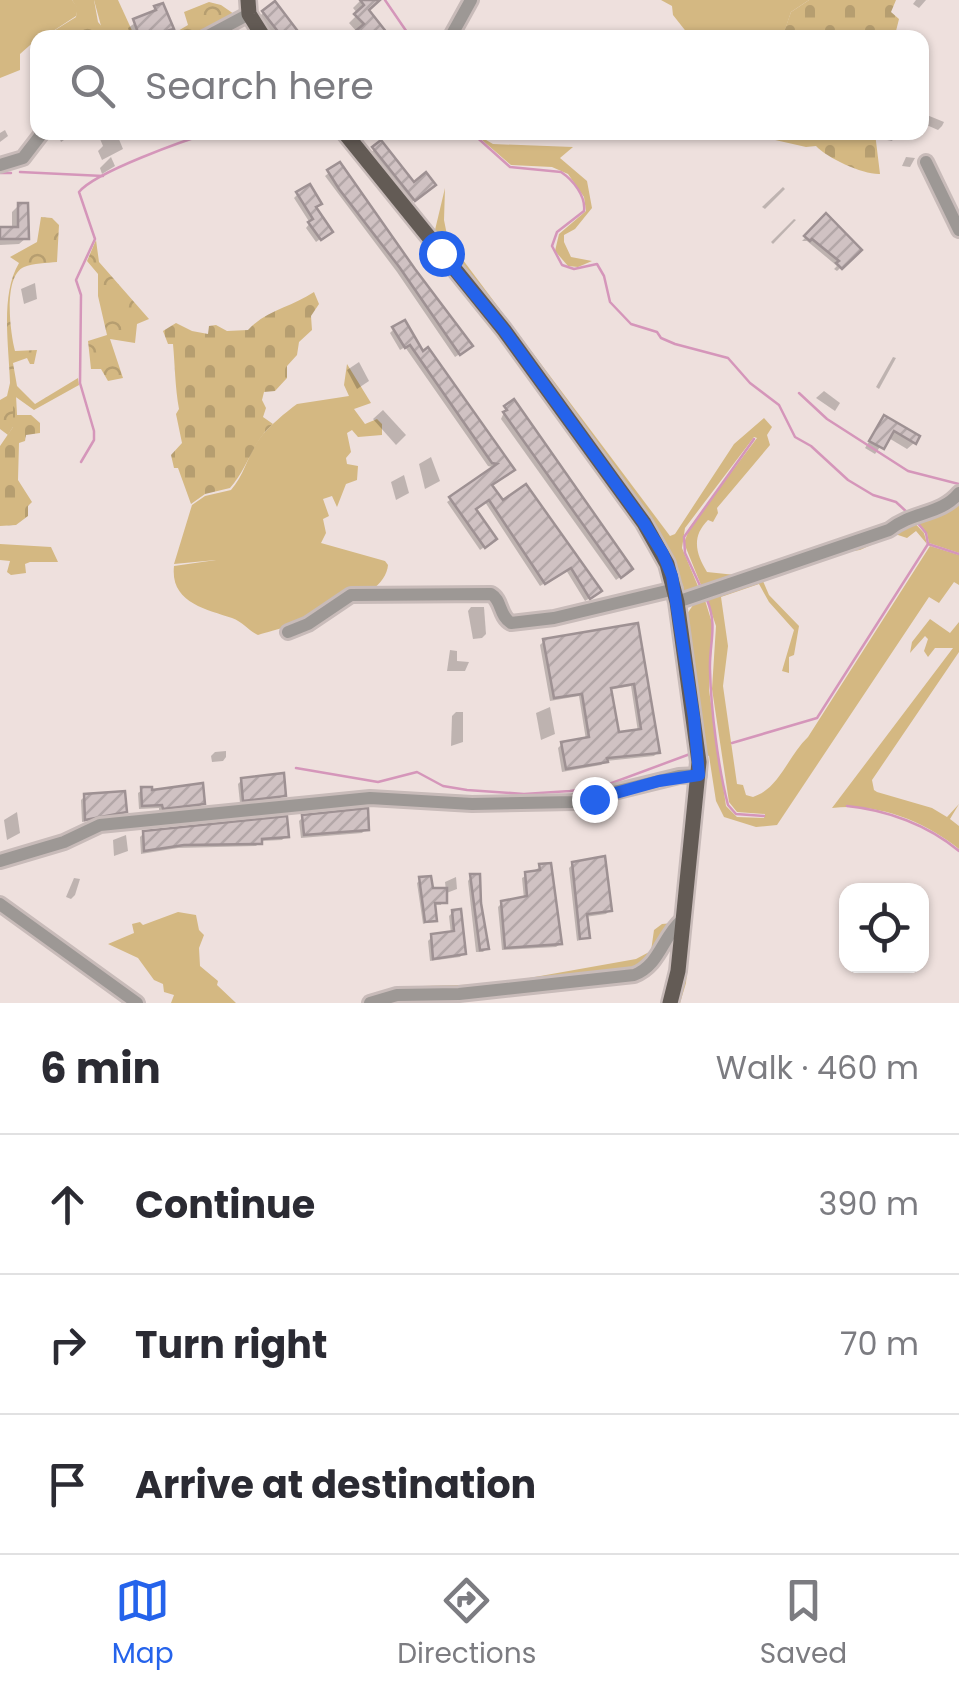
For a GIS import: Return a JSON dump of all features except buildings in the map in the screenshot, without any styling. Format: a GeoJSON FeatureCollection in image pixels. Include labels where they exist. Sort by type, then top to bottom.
{"type":"FeatureCollection","features":[{"type":"Feature","properties":{"kind":"main road"},"geometry":{"type":"LineString","coordinates":[[248,7],[260,30]]}},
{"type":"Feature","properties":{"kind":"main road"},"geometry":{"type":"LineString","coordinates":[[356,140],[504,330],[663,554],[676,595],[699,775],[676,983],[670,1003]]}},
{"type":"Feature","properties":{"kind":"street"},"geometry":{"type":"LineString","coordinates":[[455,30],[472,0]]}},
{"type":"Feature","properties":{"kind":"street"},"geometry":{"type":"LineString","coordinates":[[215,30],[248,7]]}},
{"type":"Feature","properties":{"kind":"street"},"geometry":{"type":"LineString","coordinates":[[0,166],[23,158],[36,140]]}},
{"type":"Feature","properties":{"kind":"street"},"geometry":{"type":"LineString","coordinates":[[926,162],[959,230]]}},
{"type":"Feature","properties":{"kind":"street"},"geometry":{"type":"LineString","coordinates":[[288,632],[308,624],[350,595],[491,594],[503,617],[511,623],[676,595],[889,530],[912,515],[943,507],[959,492]]}},
{"type":"Feature","properties":{"kind":"street"},"geometry":{"type":"LineString","coordinates":[[0,861],[64,842],[100,825],[370,798],[491,804],[573,802],[679,776],[699,775]]}},
{"type":"Feature","properties":{"kind":"street"},"geometry":{"type":"LineString","coordinates":[[0,904],[137,1003]]}},
{"type":"Feature","properties":{"kind":"street"},"geometry":{"type":"LineString","coordinates":[[370,1003],[397,995],[459,994],[634,975],[652,964],[667,934],[682,920]]}},
{"type":"Feature","properties":{"kind":"green space"},"geometry":{"type":"Polygon","coordinates":[[[0,0],[72,0],[78,8],[76,16],[55,30],[30,30],[30,45],[20,54],[20,70],[0,78],[0,0]]]}},
{"type":"Feature","properties":{"kind":"green space"},"geometry":{"type":"Polygon","coordinates":[[[72,0],[94,0],[98,22],[104,30],[55,30],[76,17],[77,8],[72,0]]]}},
{"type":"Feature","properties":{"kind":"green space"},"geometry":{"type":"Polygon","coordinates":[[[94,0],[118,0],[132,30],[102,30],[94,0]]]}},
{"type":"Feature","properties":{"kind":"green space"},"geometry":{"type":"Polygon","coordinates":[[[661,0],[809,0],[791,12],[785,30],[685,30],[673,15],[672,6],[661,0]]]}},
{"type":"Feature","properties":{"kind":"green space"},"geometry":{"type":"Polygon","coordinates":[[[809,0],[896,0],[891,12],[899,19],[896,30],[770,30],[785,29],[791,12],[809,0]]]}},
{"type":"Feature","properties":{"kind":"green space"},"geometry":{"type":"Polygon","coordinates":[[[209,2],[234,14],[205,30],[180,30],[188,25],[184,12],[209,2]]]}},
{"type":"Feature","properties":{"kind":"green space"},"geometry":{"type":"Polygon","coordinates":[[[482,140],[493,144],[573,147],[560,158],[587,181],[592,208],[575,229],[564,235],[564,242],[571,257],[592,261],[578,267],[568,266],[555,251],[559,234],[586,211],[584,197],[568,174],[552,167],[511,165],[482,140]]]}},
{"type":"Feature","properties":{"kind":"green space"},"geometry":{"type":"Polygon","coordinates":[[[775,140],[876,140],[880,174],[846,165],[816,146],[775,140]]]}},
{"type":"Feature","properties":{"kind":"green space"},"geometry":{"type":"Polygon","coordinates":[[[445,188],[448,240],[670,536],[734,444],[764,418],[772,427],[767,435],[770,445],[717,508],[713,522],[708,520],[703,526],[697,539],[707,572],[745,576],[703,590],[684,543],[690,527],[757,438],[685,528],[682,548],[700,591],[683,593],[663,542],[435,230],[445,188]]]}},
{"type":"Feature","properties":{"kind":"green space"},"geometry":{"type":"Polygon","coordinates":[[[41,217],[52,218],[59,225],[57,262],[24,267],[13,281],[10,318],[15,351],[37,350],[34,364],[27,358],[13,363],[17,386],[35,404],[78,378],[79,385],[34,410],[13,395],[13,427],[8,435],[0,429],[0,400],[7,396],[10,383],[9,290],[19,263],[10,257],[37,242],[41,217]]]}},
{"type":"Feature","properties":{"kind":"green space"},"geometry":{"type":"Polygon","coordinates":[[[96,240],[99,262],[149,319],[137,324],[135,343],[110,339],[123,378],[108,381],[101,369],[91,369],[88,341],[107,335],[98,296],[98,274],[87,261],[96,240]]]}},
{"type":"Feature","properties":{"kind":"green space"},"geometry":{"type":"Polygon","coordinates":[[[314,292],[319,304],[311,316],[312,330],[299,342],[297,355],[287,366],[287,378],[275,391],[264,392],[263,417],[273,424],[230,488],[205,494],[191,504],[171,455],[182,443],[176,414],[179,409],[173,344],[168,344],[163,331],[176,323],[208,334],[209,326],[216,325],[227,331],[248,330],[314,292]]]}},
{"type":"Feature","properties":{"kind":"green space"},"geometry":{"type":"Polygon","coordinates":[[[347,364],[371,403],[354,409],[365,424],[377,419],[382,424],[382,435],[358,437],[352,430],[347,433],[351,452],[347,464],[358,466],[357,480],[346,484],[337,507],[332,496],[323,499],[329,516],[323,519],[326,533],[321,543],[388,565],[383,579],[354,602],[258,635],[236,620],[192,602],[178,588],[174,566],[216,560],[174,564],[192,505],[205,496],[231,490],[260,438],[297,404],[349,396],[344,385],[347,364]]]}},
{"type":"Feature","properties":{"kind":"green space"},"geometry":{"type":"Polygon","coordinates":[[[13,395],[17,415],[31,415],[40,423],[40,433],[26,435],[25,441],[19,443],[18,480],[32,502],[28,516],[16,525],[0,526],[0,446],[13,427],[13,395]]]}},
{"type":"Feature","properties":{"kind":"green space"},"geometry":{"type":"Polygon","coordinates":[[[959,497],[959,553],[929,543],[927,533],[914,518],[959,497]]]}},
{"type":"Feature","properties":{"kind":"green space"},"geometry":{"type":"Polygon","coordinates":[[[911,519],[924,533],[927,544],[916,531],[907,538],[895,534],[860,550],[834,554],[763,581],[769,595],[799,626],[794,655],[789,657],[789,673],[782,671],[794,630],[759,584],[721,597],[728,646],[723,686],[737,784],[743,785],[746,795],[753,797],[777,780],[808,737],[930,546],[959,555],[959,585],[954,582],[939,603],[929,597],[777,825],[756,827],[724,817],[716,801],[706,755],[686,983],[680,1003],[675,1003],[700,807],[687,614],[704,597],[713,626],[709,690],[726,806],[737,817],[764,818],[765,814],[737,812],[729,802],[712,689],[716,626],[706,596],[911,519]]]}},
{"type":"Feature","properties":{"kind":"green space"},"geometry":{"type":"Polygon","coordinates":[[[0,544],[51,547],[58,562],[30,562],[25,564],[26,573],[11,575],[7,572],[10,561],[0,560],[0,544]]]}},
{"type":"Feature","properties":{"kind":"green space"},"geometry":{"type":"Polygon","coordinates":[[[930,619],[950,633],[959,622],[959,652],[872,780],[877,792],[932,808],[947,817],[959,804],[950,819],[959,826],[959,849],[931,830],[899,816],[866,808],[832,808],[953,648],[935,648],[928,657],[924,651],[928,639],[925,636],[910,653],[912,642],[930,619]]]}},
{"type":"Feature","properties":{"kind":"green space"},"geometry":{"type":"Polygon","coordinates":[[[178,912],[196,915],[204,935],[199,948],[200,966],[236,1003],[171,1003],[174,995],[164,992],[163,984],[154,980],[138,958],[108,944],[134,933],[132,924],[143,925],[178,912]]]}},
{"type":"Feature","properties":{"kind":"green space"},"geometry":{"type":"Polygon","coordinates":[[[674,923],[657,953],[631,972],[423,991],[423,986],[495,984],[636,959],[651,951],[654,930],[662,924],[674,923]]]}},
{"type":"Feature","properties":{"kind":"waterway"},"geometry":{"type":"LineString","coordinates":[[385,0],[406,30]]}},
{"type":"Feature","properties":{"kind":"waterway"},"geometry":{"type":"LineString","coordinates":[[81,462],[94,440],[94,431],[80,383],[81,295],[76,280],[95,239],[79,192],[121,166],[189,140]]}},
{"type":"Feature","properties":{"kind":"waterway"},"geometry":{"type":"LineString","coordinates":[[480,140],[510,167],[561,172],[578,189],[584,211],[557,232],[552,246],[562,265],[574,269],[597,264],[610,302],[631,324],[657,332],[675,344],[728,358],[750,383],[779,405],[795,437],[811,446],[848,480],[873,495],[896,502],[909,514]]}},
{"type":"Feature","properties":{"kind":"waterway"},"geometry":{"type":"LineString","coordinates":[[20,172],[103,176]]}},
{"type":"Feature","properties":{"kind":"waterway"},"geometry":{"type":"LineString","coordinates":[[0,173],[11,173]]}},
{"type":"Feature","properties":{"kind":"waterway"},"geometry":{"type":"LineString","coordinates":[[799,393],[827,419],[908,471],[959,484]]}},
{"type":"Feature","properties":{"kind":"waterway"},"geometry":{"type":"LineString","coordinates":[[702,590],[685,553],[684,537],[754,439]]}},
{"type":"Feature","properties":{"kind":"waterway"},"geometry":{"type":"LineString","coordinates":[[916,521],[926,533],[928,544],[959,554]]}},
{"type":"Feature","properties":{"kind":"waterway"},"geometry":{"type":"LineString","coordinates":[[732,743],[817,718],[928,544]]}},
{"type":"Feature","properties":{"kind":"waterway"},"geometry":{"type":"LineString","coordinates":[[707,600],[713,627],[713,720],[728,805],[736,814],[764,816]]}},
{"type":"Feature","properties":{"kind":"waterway"},"geometry":{"type":"LineString","coordinates":[[296,768],[378,782],[417,772],[443,786],[524,794],[601,787],[690,754]]}},
{"type":"Feature","properties":{"kind":"waterway"},"geometry":{"type":"LineString","coordinates":[[847,806],[906,820],[959,851]]}},
{"type":"Feature","properties":{"kind":"route"},"geometry":{"type":"LineString","coordinates":[[441,253],[504,330],[644,523],[672,576],[699,775],[679,776],[594,799]]}}]}
